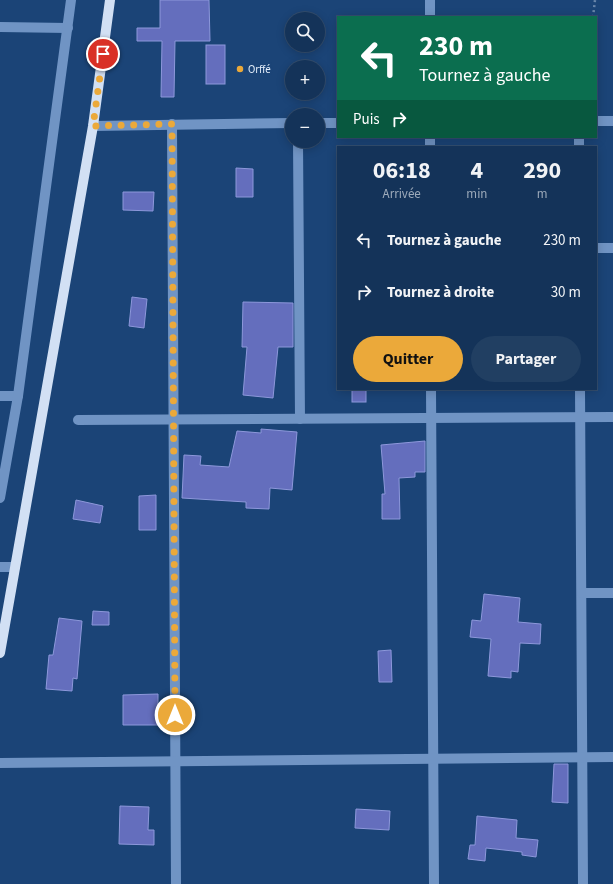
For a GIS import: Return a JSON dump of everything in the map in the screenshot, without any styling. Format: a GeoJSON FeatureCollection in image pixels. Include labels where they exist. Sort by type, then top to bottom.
{"type":"FeatureCollection","features":[{"type":"Feature","properties":{"kind":"main road"},"geometry":{"type":"LineString","coordinates":[[0,653],[93,126],[110,0]]}},
{"type":"Feature","properties":{"kind":"street"},"geometry":{"type":"LineString","coordinates":[[0,498],[18,396],[71,0]]}},
{"type":"Feature","properties":{"kind":"street"},"geometry":{"type":"LineString","coordinates":[[430,0],[430,16]]}},
{"type":"Feature","properties":{"kind":"street"},"geometry":{"type":"LineString","coordinates":[[0,27],[68,28]]}},
{"type":"Feature","properties":{"kind":"street"},"geometry":{"type":"LineString","coordinates":[[597,121],[613,121]]}},
{"type":"Feature","properties":{"kind":"street"},"geometry":{"type":"LineString","coordinates":[[93,126],[285,123]]}},
{"type":"Feature","properties":{"kind":"street"},"geometry":{"type":"LineString","coordinates":[[325,123],[337,123]]}},
{"type":"Feature","properties":{"kind":"street"},"geometry":{"type":"LineString","coordinates":[[172,124],[176,884]]}},
{"type":"Feature","properties":{"kind":"street"},"geometry":{"type":"LineString","coordinates":[[298,148],[300,419]]}},
{"type":"Feature","properties":{"kind":"street"},"geometry":{"type":"LineString","coordinates":[[597,248],[613,248]]}},
{"type":"Feature","properties":{"kind":"street"},"geometry":{"type":"LineString","coordinates":[[431,390],[434,884]]}},
{"type":"Feature","properties":{"kind":"street"},"geometry":{"type":"LineString","coordinates":[[580,390],[583,884]]}},
{"type":"Feature","properties":{"kind":"street"},"geometry":{"type":"LineString","coordinates":[[0,396],[18,396]]}},
{"type":"Feature","properties":{"kind":"street"},"geometry":{"type":"LineString","coordinates":[[78,420],[613,417]]}},
{"type":"Feature","properties":{"kind":"street"},"geometry":{"type":"LineString","coordinates":[[0,567],[15,566]]}},
{"type":"Feature","properties":{"kind":"street"},"geometry":{"type":"LineString","coordinates":[[582,593],[613,593]]}},
{"type":"Feature","properties":{"kind":"street"},"geometry":{"type":"LineString","coordinates":[[0,763],[613,757]]}},
{"type":"Feature","properties":{"kind":"path"},"geometry":{"type":"LineString","coordinates":[[593,16],[595,0]]}},
{"type":"Feature","properties":{"kind":"building"},"geometry":{"type":"Polygon","coordinates":[[[160,0],[209,0],[210,41],[175,41],[174,97],[161,97],[162,41],[137,41],[137,28],[160,28],[160,0]]]}},
{"type":"Feature","properties":{"kind":"building"},"geometry":{"type":"Polygon","coordinates":[[[206,45],[225,45],[225,84],[206,84],[206,45]]]}},
{"type":"Feature","properties":{"kind":"building"},"geometry":{"type":"Polygon","coordinates":[[[236,168],[253,169],[253,197],[236,197],[236,168]]]}},
{"type":"Feature","properties":{"kind":"building"},"geometry":{"type":"Polygon","coordinates":[[[123,192],[154,192],[153,211],[123,210],[123,192]]]}},
{"type":"Feature","properties":{"kind":"building"},"geometry":{"type":"Polygon","coordinates":[[[132,297],[147,299],[144,328],[129,326],[132,297]]]}},
{"type":"Feature","properties":{"kind":"building"},"geometry":{"type":"Polygon","coordinates":[[[243,302],[293,303],[293,347],[278,347],[273,398],[243,395],[247,347],[242,347],[243,302]]]}},
{"type":"Feature","properties":{"kind":"building"},"geometry":{"type":"Polygon","coordinates":[[[352,390],[366,390],[366,402],[352,402],[352,390]]]}},
{"type":"Feature","properties":{"kind":"building"},"geometry":{"type":"Polygon","coordinates":[[[261,429],[297,432],[292,490],[270,488],[269,509],[246,508],[246,502],[182,498],[184,455],[201,456],[200,465],[229,467],[237,431],[261,433],[261,429]]]}},
{"type":"Feature","properties":{"kind":"building"},"geometry":{"type":"Polygon","coordinates":[[[425,441],[425,472],[415,472],[415,477],[399,478],[400,519],[382,519],[382,494],[385,494],[381,445],[425,441]]]}},
{"type":"Feature","properties":{"kind":"building"},"geometry":{"type":"Polygon","coordinates":[[[156,495],[156,530],[139,530],[139,496],[156,495]]]}},
{"type":"Feature","properties":{"kind":"building"},"geometry":{"type":"Polygon","coordinates":[[[76,500],[103,506],[100,523],[73,519],[76,500]]]}},
{"type":"Feature","properties":{"kind":"building"},"geometry":{"type":"Polygon","coordinates":[[[484,594],[520,598],[518,622],[541,624],[540,644],[520,643],[518,672],[511,671],[511,678],[488,676],[491,639],[470,637],[472,620],[481,621],[484,594]]]}},
{"type":"Feature","properties":{"kind":"building"},"geometry":{"type":"Polygon","coordinates":[[[93,611],[109,612],[109,625],[92,625],[93,611]]]}},
{"type":"Feature","properties":{"kind":"building"},"geometry":{"type":"Polygon","coordinates":[[[59,618],[82,621],[77,679],[73,678],[72,691],[46,689],[49,655],[53,655],[59,618]]]}},
{"type":"Feature","properties":{"kind":"building"},"geometry":{"type":"Polygon","coordinates":[[[391,650],[392,682],[379,682],[378,651],[391,650]]]}},
{"type":"Feature","properties":{"kind":"building"},"geometry":{"type":"Polygon","coordinates":[[[158,694],[158,725],[123,725],[123,695],[158,694]]]}},
{"type":"Feature","properties":{"kind":"building"},"geometry":{"type":"Polygon","coordinates":[[[554,764],[568,764],[568,803],[552,802],[554,764]]]}},
{"type":"Feature","properties":{"kind":"building"},"geometry":{"type":"Polygon","coordinates":[[[120,806],[149,807],[148,830],[154,830],[154,845],[119,844],[120,806]]]}},
{"type":"Feature","properties":{"kind":"building"},"geometry":{"type":"Polygon","coordinates":[[[356,809],[390,811],[389,830],[355,828],[356,809]]]}},
{"type":"Feature","properties":{"kind":"building"},"geometry":{"type":"Polygon","coordinates":[[[477,816],[517,820],[516,838],[538,840],[536,857],[522,855],[522,852],[486,848],[485,861],[468,859],[470,845],[475,845],[477,816]]]}},
{"type":"Feature","properties":{"kind":"place","name":"Orffé"},"geometry":{"type":"Point","coordinates":[240,69]}},
{"type":"Feature","properties":{"kind":"route"},"geometry":{"type":"LineString","coordinates":[[103,54],[93,126],[172,124],[175,715]]}}]}
